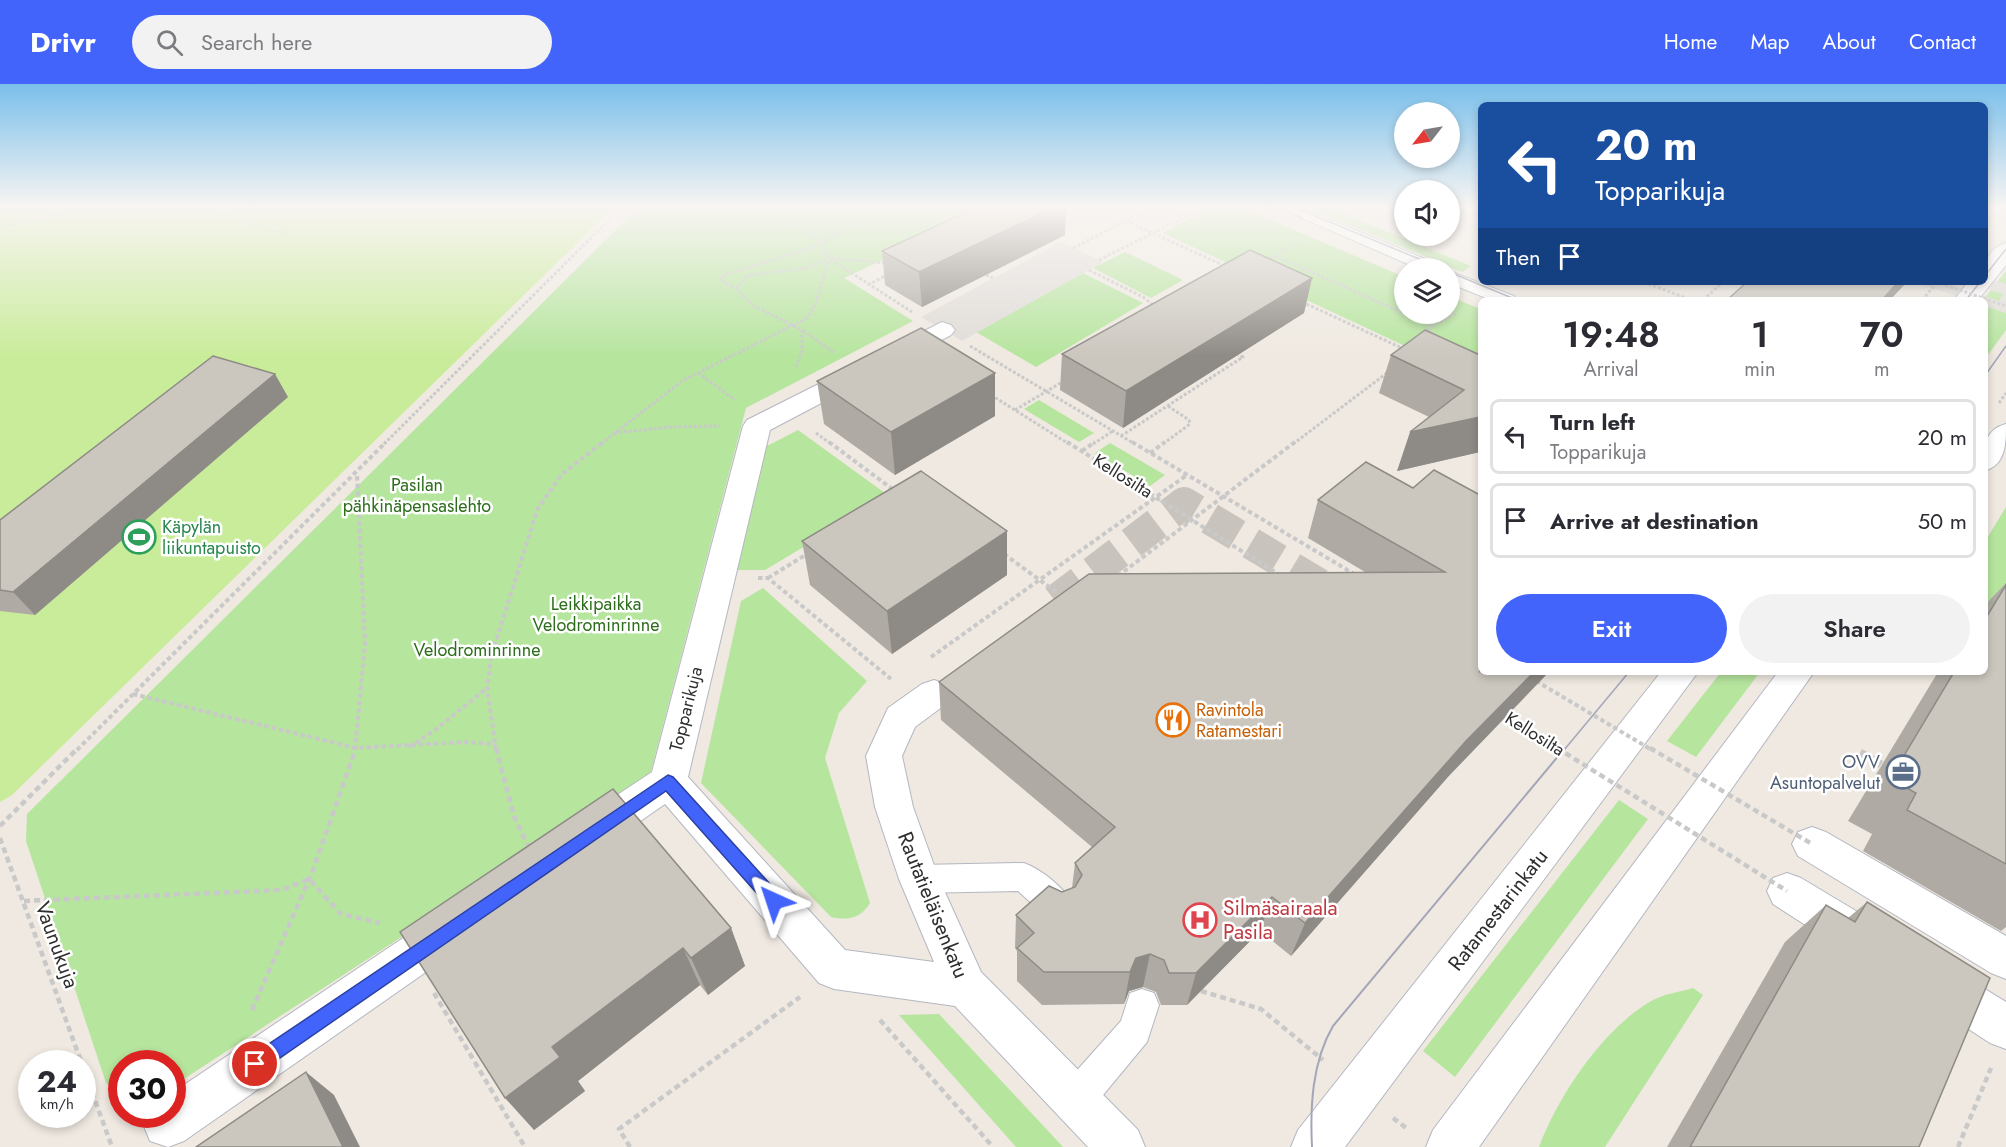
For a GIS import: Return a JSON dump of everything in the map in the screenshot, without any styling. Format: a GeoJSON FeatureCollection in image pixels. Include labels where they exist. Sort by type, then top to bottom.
{"type":"FeatureCollection","features":[{"type":"Feature","properties":{"kind":"street"},"geometry":{"type":"LineString","coordinates":[[1988,272],[2000,258]]}},
{"type":"Feature","properties":{"kind":"street"},"geometry":{"type":"LineString","coordinates":[[1968,297],[1978,285]]}},
{"type":"Feature","properties":{"kind":"street"},"geometry":{"type":"LineString","coordinates":[[761,424],[942,329]]}},
{"type":"Feature","properties":{"kind":"street","name":"Topparikuja"},"geometry":{"type":"LineString","coordinates":[[668,781],[718,579],[761,424]]}},
{"type":"Feature","properties":{"kind":"street"},"geometry":{"type":"LineString","coordinates":[[1988,457],[2006,433]]}},
{"type":"Feature","properties":{"kind":"street","name":"Ratamestarinkatu"},"geometry":{"type":"LineString","coordinates":[[1315,1147],[1680,675]]}},
{"type":"Feature","properties":{"kind":"street"},"geometry":{"type":"LineString","coordinates":[[1450,1147],[1795,675]]}},
{"type":"Feature","properties":{"kind":"street","name":"Rautatieläisenkatu"},"geometry":{"type":"LineString","coordinates":[[929,678],[901,718],[884,756],[894,807],[919,879],[966,987],[1121,1147]]}},
{"type":"Feature","properties":{"kind":"street"},"geometry":{"type":"LineString","coordinates":[[539,869],[668,781],[834,969],[966,987]]}},
{"type":"Feature","properties":{"kind":"street"},"geometry":{"type":"LineString","coordinates":[[1812,844],[2006,959]]}},
{"type":"Feature","properties":{"kind":"street"},"geometry":{"type":"LineString","coordinates":[[1787,891],[1894,958],[2000,1043]]}},
{"type":"Feature","properties":{"kind":"street"},"geometry":{"type":"LineString","coordinates":[[186,1111],[467,919]]}},
{"type":"Feature","properties":{"kind":"lane"},"geometry":{"type":"LineString","coordinates":[[1460,281],[1500,297]]}},
{"type":"Feature","properties":{"kind":"lane"},"geometry":{"type":"LineString","coordinates":[[919,879],[1024,877],[1060,909]]}},
{"type":"Feature","properties":{"kind":"lane"},"geometry":{"type":"LineString","coordinates":[[1076,1099],[1135,1030],[1142,1005]]}},
{"type":"Feature","properties":{"kind":"path"},"geometry":{"type":"LineString","coordinates":[[0,826],[572,258]]}},
{"type":"Feature","properties":{"kind":"path"},"geometry":{"type":"LineString","coordinates":[[778,258],[722,276],[720,280],[736,289],[754,306],[802,330],[802,351],[792,384],[793,407]]}},
{"type":"Feature","properties":{"kind":"path"},"geometry":{"type":"LineString","coordinates":[[736,289],[749,275],[807,268],[829,258],[897,264]]}},
{"type":"Feature","properties":{"kind":"path"},"geometry":{"type":"LineString","coordinates":[[539,869],[514,816],[495,744],[487,688],[491,657],[537,510],[561,475],[697,372],[807,318],[815,306],[829,258]]}},
{"type":"Feature","properties":{"kind":"path","name":"Kellosilta"},"geometry":{"type":"LineString","coordinates":[[829,258],[868,285],[1357,576]]}},
{"type":"Feature","properties":{"kind":"path"},"geometry":{"type":"LineString","coordinates":[[1099,260],[1104,258]]}},
{"type":"Feature","properties":{"kind":"path"},"geometry":{"type":"LineString","coordinates":[[1205,258],[1233,270]]}},
{"type":"Feature","properties":{"kind":"path"},"geometry":{"type":"LineString","coordinates":[[1259,265],[1271,258]]}},
{"type":"Feature","properties":{"kind":"path"},"geometry":{"type":"LineString","coordinates":[[1281,258],[1432,326]]}},
{"type":"Feature","properties":{"kind":"path"},"geometry":{"type":"LineString","coordinates":[[744,268],[749,275]]}},
{"type":"Feature","properties":{"kind":"path"},"geometry":{"type":"LineString","coordinates":[[1089,270],[1143,297],[1159,309]]}},
{"type":"Feature","properties":{"kind":"path"},"geometry":{"type":"LineString","coordinates":[[986,274],[993,278]]}},
{"type":"Feature","properties":{"kind":"path"},"geometry":{"type":"LineString","coordinates":[[868,285],[888,275]]}},
{"type":"Feature","properties":{"kind":"path"},"geometry":{"type":"LineString","coordinates":[[1652,285],[1683,297]]}},
{"type":"Feature","properties":{"kind":"path"},"geometry":{"type":"LineString","coordinates":[[1706,297],[1720,285]]}},
{"type":"Feature","properties":{"kind":"path"},"geometry":{"type":"LineString","coordinates":[[1924,297],[1934,285]]}},
{"type":"Feature","properties":{"kind":"path"},"geometry":{"type":"LineString","coordinates":[[1946,285],[1980,297]]}},
{"type":"Feature","properties":{"kind":"path"},"geometry":{"type":"LineString","coordinates":[[1295,299],[1407,351]]}},
{"type":"Feature","properties":{"kind":"path"},"geometry":{"type":"LineString","coordinates":[[1988,300],[2006,306]]}},
{"type":"Feature","properties":{"kind":"path"},"geometry":{"type":"LineString","coordinates":[[1424,334],[1436,324]]}},
{"type":"Feature","properties":{"kind":"path"},"geometry":{"type":"LineString","coordinates":[[1121,436],[1243,357],[1239,355]]}},
{"type":"Feature","properties":{"kind":"path"},"geometry":{"type":"LineString","coordinates":[[697,372],[761,424]]}},
{"type":"Feature","properties":{"kind":"path"},"geometry":{"type":"LineString","coordinates":[[1112,580],[1389,372]]}},
{"type":"Feature","properties":{"kind":"path"},"geometry":{"type":"LineString","coordinates":[[1015,410],[1067,380]]}},
{"type":"Feature","properties":{"kind":"path","name":"Kellosilta"},"geometry":{"type":"LineString","coordinates":[[987,393],[1290,581]]}},
{"type":"Feature","properties":{"kind":"path"},"geometry":{"type":"LineString","coordinates":[[1150,453],[1190,424],[1189,420],[1167,406]]}},
{"type":"Feature","properties":{"kind":"path"},"geometry":{"type":"LineString","coordinates":[[613,434],[670,426],[761,424]]}},
{"type":"Feature","properties":{"kind":"path"},"geometry":{"type":"LineString","coordinates":[[1082,451],[1113,431]]}},
{"type":"Feature","properties":{"kind":"path"},"geometry":{"type":"LineString","coordinates":[[815,433],[902,496]]}},
{"type":"Feature","properties":{"kind":"path"},"geometry":{"type":"LineString","coordinates":[[237,1076],[251,1011],[309,879],[356,748],[365,644],[357,473]]}},
{"type":"Feature","properties":{"kind":"path"},"geometry":{"type":"LineString","coordinates":[[929,678],[1040,580],[1187,475]]}},
{"type":"Feature","properties":{"kind":"path"},"geometry":{"type":"LineString","coordinates":[[718,579],[768,578],[816,548]]}},
{"type":"Feature","properties":{"kind":"path"},"geometry":{"type":"LineString","coordinates":[[1000,552],[1067,600]]}},
{"type":"Feature","properties":{"kind":"path"},"geometry":{"type":"LineString","coordinates":[[768,578],[895,683]]}},
{"type":"Feature","properties":{"kind":"path"},"geometry":{"type":"LineString","coordinates":[[1531,678],[1812,844]]}},
{"type":"Feature","properties":{"kind":"path"},"geometry":{"type":"LineString","coordinates":[[407,747],[435,730],[487,688]]}},
{"type":"Feature","properties":{"kind":"path"},"geometry":{"type":"LineString","coordinates":[[133,694],[356,748],[407,747],[465,742],[495,744]]}},
{"type":"Feature","properties":{"kind":"path","name":"Kellosilta"},"geometry":{"type":"LineString","coordinates":[[1493,708],[1787,891]]}},
{"type":"Feature","properties":{"kind":"path"},"geometry":{"type":"LineString","coordinates":[[1860,753],[1881,764]]}},
{"type":"Feature","properties":{"kind":"path","name":"Vaunukuja"},"geometry":{"type":"LineString","coordinates":[[0,838],[112,1147]]}},
{"type":"Feature","properties":{"kind":"path"},"geometry":{"type":"LineString","coordinates":[[24,901],[282,890],[309,879]]}},
{"type":"Feature","properties":{"kind":"path"},"geometry":{"type":"LineString","coordinates":[[309,879],[341,914],[390,926],[467,919]]}},
{"type":"Feature","properties":{"kind":"path"},"geometry":{"type":"LineString","coordinates":[[412,956],[525,1147]]}},
{"type":"Feature","properties":{"kind":"path"},"geometry":{"type":"LineString","coordinates":[[630,1147],[619,1129],[795,1001],[834,969],[993,1147]]}},
{"type":"Feature","properties":{"kind":"path"},"geometry":{"type":"LineString","coordinates":[[1201,991],[1262,1009]]}},
{"type":"Feature","properties":{"kind":"path"},"geometry":{"type":"LineString","coordinates":[[1958,1147],[2000,1043]]}},
{"type":"Feature","properties":{"kind":"green space","name":"Käpylän liikuntapuisto"},"geometry":{"type":"Polygon","coordinates":[[[0,258],[562,258],[12,795],[0,802],[0,258]]]}},
{"type":"Feature","properties":{"kind":"green space","name":"Velodrominrinne"},"geometry":{"type":"Polygon","coordinates":[[[588,258],[888,258],[844,278],[913,321],[746,408],[650,775],[186,1078],[186,1050],[108,1050],[108,1085],[106,1083],[26,841],[27,814],[588,258]]]}},
{"type":"Feature","properties":{"kind":"green space"},"geometry":{"type":"Polygon","coordinates":[[[1114,258],[1137,258],[1183,280],[1151,298],[1093,268],[1114,258]]]}},
{"type":"Feature","properties":{"kind":"green space"},"geometry":{"type":"Polygon","coordinates":[[[1216,258],[1359,258],[1394,273],[1394,324],[1460,324],[1460,301],[1478,308],[1478,380],[1216,258]]]}},
{"type":"Feature","properties":{"kind":"green space"},"geometry":{"type":"Polygon","coordinates":[[[1460,261],[1471,266],[1462,272],[1460,271],[1460,261]]]}},
{"type":"Feature","properties":{"kind":"green space"},"geometry":{"type":"Polygon","coordinates":[[[2006,271],[2006,330],[1988,355],[1988,297],[1985,297],[2006,271]]]}},
{"type":"Feature","properties":{"kind":"green space"},"geometry":{"type":"Polygon","coordinates":[[[1083,273],[1143,303],[1036,367],[976,332],[1083,273]]]}},
{"type":"Feature","properties":{"kind":"green space"},"geometry":{"type":"Polygon","coordinates":[[[1039,400],[1094,433],[1079,442],[1024,409],[1039,400]]]}},
{"type":"Feature","properties":{"kind":"green space"},"geometry":{"type":"Polygon","coordinates":[[[798,430],[889,496],[765,570],[730,570],[758,445],[769,445],[798,430]]]}},
{"type":"Feature","properties":{"kind":"green space"},"geometry":{"type":"Polygon","coordinates":[[[1110,443],[1165,475],[1150,486],[1095,453],[1110,443]]]}},
{"type":"Feature","properties":{"kind":"green space"},"geometry":{"type":"Polygon","coordinates":[[[2006,507],[2006,641],[1988,632],[1988,536],[2006,507]]]}},
{"type":"Feature","properties":{"kind":"green space"},"geometry":{"type":"Polygon","coordinates":[[[763,588],[867,681],[839,713],[825,758],[870,903],[863,912],[854,917],[843,919],[831,917],[701,783],[741,601],[763,588]]]}},
{"type":"Feature","properties":{"kind":"green space"},"geometry":{"type":"Polygon","coordinates":[[[1719,675],[1758,675],[1696,757],[1667,741],[1719,675]]]}},
{"type":"Feature","properties":{"kind":"green space"},"geometry":{"type":"Polygon","coordinates":[[[1619,800],[1648,819],[1455,1077],[1423,1051],[1619,800]]]}},
{"type":"Feature","properties":{"kind":"green space"},"geometry":{"type":"Polygon","coordinates":[[[1693,988],[1703,995],[1605,1147],[1539,1147],[1570,1085],[1600,1045],[1617,1027],[1653,1000],[1693,988]]]}},
{"type":"Feature","properties":{"kind":"green space"},"geometry":{"type":"Polygon","coordinates":[[[939,1014],[1063,1147],[1016,1147],[899,1015],[939,1014]]]}},
{"type":"Feature","properties":{"kind":"shaded area"},"geometry":{"type":"Polygon","coordinates":[[[1032,258],[1094,258],[1103,262],[962,341],[921,317],[1032,258]]]}},
{"type":"Feature","properties":{"kind":"shaded area"},"geometry":{"type":"Polygon","coordinates":[[[1988,278],[2006,284],[2006,313],[1988,307],[1988,297],[1999,301],[2003,294],[1976,285],[1988,285],[1988,278]]]}},
{"type":"Feature","properties":{"kind":"shaded area"},"geometry":{"type":"Polygon","coordinates":[[[1923,285],[1951,285],[1987,297],[1959,297],[1923,285]]]}},
{"type":"Feature","properties":{"kind":"building"},"geometry":{"type":"Polygon","coordinates":[[[894,258],[949,258],[919,272],[894,258]]]}},
{"type":"Feature","properties":{"kind":"building"},"geometry":{"type":"Polygon","coordinates":[[[1236,258],[1267,258],[1312,278],[1126,391],[1062,354],[1236,258]]]}},
{"type":"Feature","properties":{"kind":"building"},"geometry":{"type":"Polygon","coordinates":[[[1744,285],[1895,285],[1885,297],[1730,297],[1744,285]]]}},
{"type":"Feature","properties":{"kind":"building"},"geometry":{"type":"Polygon","coordinates":[[[921,328],[995,373],[891,432],[817,381],[921,328]]]}},
{"type":"Feature","properties":{"kind":"building"},"geometry":{"type":"Polygon","coordinates":[[[1425,330],[1478,354],[1478,417],[1410,432],[1464,390],[1391,355],[1425,330]]]}},
{"type":"Feature","properties":{"kind":"building"},"geometry":{"type":"Polygon","coordinates":[[[213,356],[275,374],[13,592],[0,590],[0,520],[213,356]]]}},
{"type":"Feature","properties":{"kind":"building"},"geometry":{"type":"Polygon","coordinates":[[[1366,462],[1413,488],[1434,470],[1478,494],[1478,675],[1531,675],[1466,741],[1305,923],[1272,897],[1196,973],[1169,973],[1164,960],[1150,954],[1136,958],[1130,972],[1044,972],[1017,948],[1034,933],[1016,915],[1049,886],[1062,892],[1075,887],[1082,875],[1075,863],[1115,827],[939,682],[1089,574],[1445,572],[1318,500],[1366,462]]]}},
{"type":"Feature","properties":{"kind":"building"},"geometry":{"type":"Polygon","coordinates":[[[921,471],[1007,531],[887,611],[802,541],[921,471]]]}},
{"type":"Feature","properties":{"kind":"building"},"geometry":{"type":"Polygon","coordinates":[[[2006,585],[2006,864],[1907,810],[1916,793],[1890,779],[1952,675],[1988,675],[1988,614],[2006,585]]]}},
{"type":"Feature","properties":{"kind":"building"},"geometry":{"type":"Polygon","coordinates":[[[613,789],[731,928],[691,958],[683,948],[552,1047],[560,1057],[505,1098],[400,932],[613,789]]]}},
{"type":"Feature","properties":{"kind":"building"},"geometry":{"type":"Polygon","coordinates":[[[1867,902],[1990,978],[1919,1147],[1690,1147],[1826,905],[1855,922],[1867,902]]]}},
{"type":"Feature","properties":{"kind":"building"},"geometry":{"type":"Polygon","coordinates":[[[306,1072],[343,1147],[196,1147],[306,1072]]]}},
{"type":"Feature","properties":{"kind":"tunnel"},"geometry":{"type":"LineString","coordinates":[[1055,601],[1184,503],[1337,595]]}},
{"type":"Feature","properties":{"kind":"tram line"},"geometry":{"type":"LineString","coordinates":[[1988,272],[1999,258]]}},
{"type":"Feature","properties":{"kind":"tram line"},"geometry":{"type":"LineString","coordinates":[[1460,277],[1478,284]]}},
{"type":"Feature","properties":{"kind":"tram line"},"geometry":{"type":"LineString","coordinates":[[1481,285],[1510,297]]}},
{"type":"Feature","properties":{"kind":"tram line"},"geometry":{"type":"LineString","coordinates":[[1968,297],[1978,285]]}},
{"type":"Feature","properties":{"kind":"tram line"},"geometry":{"type":"LineString","coordinates":[[1988,371],[2006,346]]}},
{"type":"Feature","properties":{"kind":"tram line"},"geometry":{"type":"LineString","coordinates":[[1564,750],[1626,675]]}},
{"type":"Feature","properties":{"kind":"tram line"},"geometry":{"type":"LineString","coordinates":[[1312,1147],[1311,1116],[1314,1085],[1321,1054],[1333,1026],[1565,748]]}},
{"type":"Feature","properties":{"kind":"place","name":"Käpylän liikuntapuisto"},"geometry":{"type":"Point","coordinates":[139,537]}},
{"type":"Feature","properties":{"kind":"place","name":"Ravintola Ratamestari"},"geometry":{"type":"Point","coordinates":[1173,720]}},
{"type":"Feature","properties":{"kind":"place","name":"OVV Asuntopalvelut"},"geometry":{"type":"Point","coordinates":[1903,772]}},
{"type":"Feature","properties":{"kind":"place","name":"Silmäsairaala Pasila"},"geometry":{"type":"Point","coordinates":[1200,920]}},
{"type":"Feature","properties":{"kind":"route"},"geometry":{"type":"LineString","coordinates":[[255,1064],[668,781],[774,901]]}},
{"type":"Feature","properties":{"kind":"park label","name":"Pasilan pähkinäpensaslehto"},"geometry":{"type":"Point","coordinates":[417,495]}},
{"type":"Feature","properties":{"kind":"park label","name":"Leikkipaikka Velodrominrinne"},"geometry":{"type":"Point","coordinates":[596,614]}}]}
